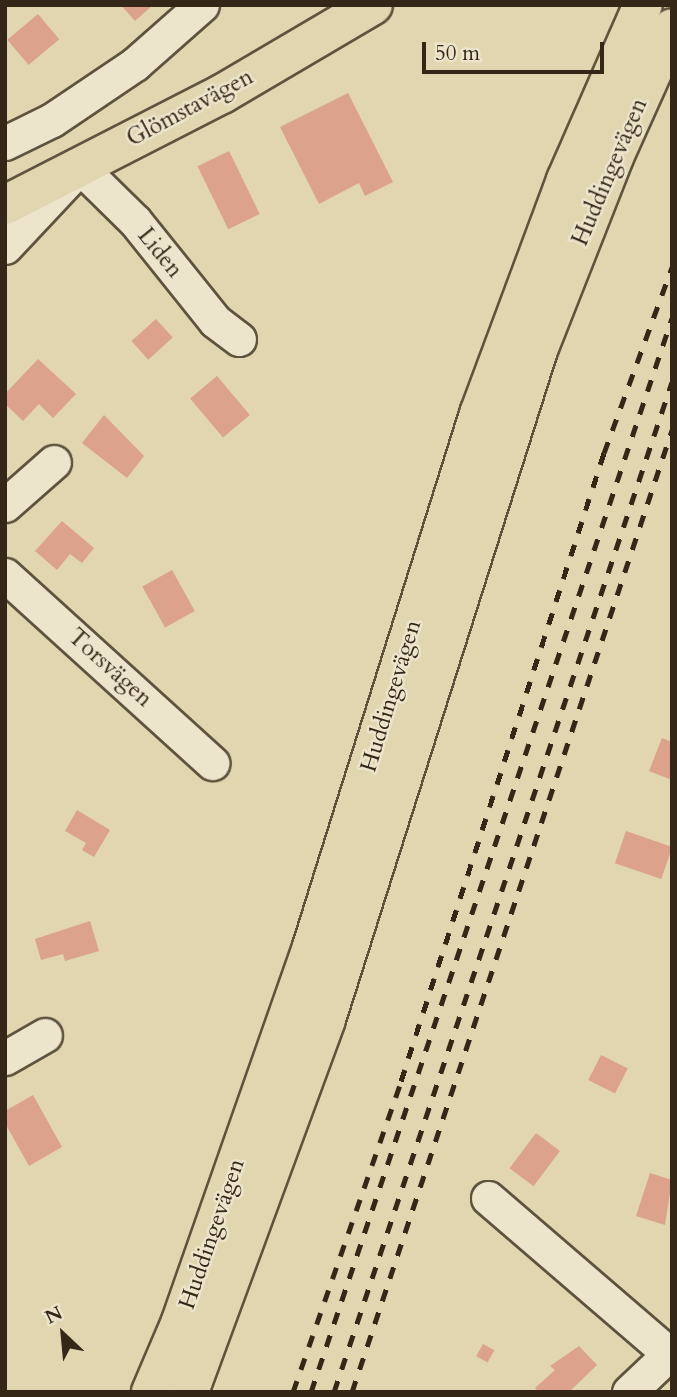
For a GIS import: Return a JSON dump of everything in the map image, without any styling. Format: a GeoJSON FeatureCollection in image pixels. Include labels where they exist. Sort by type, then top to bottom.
{"type":"FeatureCollection","features":[{"type":"Feature","properties":{"kind":"main road","name":"Glömstavägen"},"geometry":{"type":"LineString","coordinates":[[5,205],[222,93],[373,5]]}},
{"type":"Feature","properties":{"kind":"main road","name":"Huddingevägen"},"geometry":{"type":"LineString","coordinates":[[151,1392],[180,1324],[312,947],[480,414],[566,180],[643,5]]}},
{"type":"Feature","properties":{"kind":"main road","name":"Huddingevägen"},"geometry":{"type":"LineString","coordinates":[[189,1392],[326,1019],[538,350],[614,157],[672,28]]}},
{"type":"Feature","properties":{"kind":"street"},"geometry":{"type":"LineString","coordinates":[[5,143],[135,64],[202,5]]}},
{"type":"Feature","properties":{"kind":"street"},"geometry":{"type":"LineString","coordinates":[[5,247],[80,167]]}},
{"type":"Feature","properties":{"kind":"street","name":"Liden"},"geometry":{"type":"LineString","coordinates":[[80,167],[135,222],[215,321],[239,339]]}},
{"type":"Feature","properties":{"kind":"street"},"geometry":{"type":"LineString","coordinates":[[5,505],[54,462]]}},
{"type":"Feature","properties":{"kind":"street","name":"Torsvägen"},"geometry":{"type":"LineString","coordinates":[[5,575],[103,658],[212,764]]}},
{"type":"Feature","properties":{"kind":"street"},"geometry":{"type":"LineString","coordinates":[[5,1058],[45,1035]]}},
{"type":"Feature","properties":{"kind":"street"},"geometry":{"type":"LineString","coordinates":[[488,1198],[670,1355],[629,1392]]}},
{"type":"Feature","properties":{"kind":"building"},"geometry":{"type":"Polygon","coordinates":[[[121,5],[153,5],[135,21],[121,5]]]}},
{"type":"Feature","properties":{"kind":"building"},"geometry":{"type":"Polygon","coordinates":[[[38,14],[59,39],[29,65],[7,40],[38,14]]]}},
{"type":"Feature","properties":{"kind":"building"},"geometry":{"type":"Polygon","coordinates":[[[348,93],[393,182],[365,196],[359,183],[319,204],[280,127],[348,93]]]}},
{"type":"Feature","properties":{"kind":"building"},"geometry":{"type":"Polygon","coordinates":[[[229,151],[260,214],[228,229],[198,166],[229,151]]]}},
{"type":"Feature","properties":{"kind":"building"},"geometry":{"type":"Polygon","coordinates":[[[156,319],[173,338],[148,360],[131,341],[156,319]]]}},
{"type":"Feature","properties":{"kind":"building"},"geometry":{"type":"Polygon","coordinates":[[[38,359],[76,394],[53,418],[39,404],[23,421],[5,404],[5,394],[38,359]]]}},
{"type":"Feature","properties":{"kind":"building"},"geometry":{"type":"Polygon","coordinates":[[[217,376],[250,415],[223,438],[190,398],[217,376]]]}},
{"type":"Feature","properties":{"kind":"building"},"geometry":{"type":"Polygon","coordinates":[[[104,415],[144,456],[127,478],[82,443],[104,415]]]}},
{"type":"Feature","properties":{"kind":"building"},"geometry":{"type":"Polygon","coordinates":[[[62,521],[94,548],[82,563],[70,554],[57,570],[35,551],[62,521]]]}},
{"type":"Feature","properties":{"kind":"building"},"geometry":{"type":"Polygon","coordinates":[[[172,570],[195,611],[165,628],[142,586],[172,570]]]}},
{"type":"Feature","properties":{"kind":"building"},"geometry":{"type":"Polygon","coordinates":[[[662,738],[672,742],[672,780],[649,771],[662,738]]]}},
{"type":"Feature","properties":{"kind":"building"},"geometry":{"type":"Polygon","coordinates":[[[77,810],[110,830],[94,857],[82,850],[86,843],[65,831],[77,810]]]}},
{"type":"Feature","properties":{"kind":"building"},"geometry":{"type":"Polygon","coordinates":[[[626,831],[672,847],[661,879],[615,863],[626,831]]]}},
{"type":"Feature","properties":{"kind":"building"},"geometry":{"type":"Polygon","coordinates":[[[90,921],[99,951],[65,961],[63,954],[41,960],[35,939],[90,921]]]}},
{"type":"Feature","properties":{"kind":"building"},"geometry":{"type":"Polygon","coordinates":[[[601,1055],[628,1069],[615,1094],[588,1080],[601,1055]]]}},
{"type":"Feature","properties":{"kind":"building"},"geometry":{"type":"Polygon","coordinates":[[[33,1095],[62,1147],[29,1166],[5,1123],[5,1111],[33,1095]]]}},
{"type":"Feature","properties":{"kind":"building"},"geometry":{"type":"Polygon","coordinates":[[[536,1133],[560,1151],[533,1186],[510,1168],[536,1133]]]}},
{"type":"Feature","properties":{"kind":"building"},"geometry":{"type":"Polygon","coordinates":[[[650,1173],[672,1180],[665,1225],[636,1216],[650,1173]]]}},
{"type":"Feature","properties":{"kind":"building"},"geometry":{"type":"Polygon","coordinates":[[[483,1344],[494,1350],[488,1363],[476,1356],[483,1344]]]}},
{"type":"Feature","properties":{"kind":"building"},"geometry":{"type":"Polygon","coordinates":[[[579,1346],[597,1365],[569,1392],[539,1392],[535,1388],[555,1370],[550,1366],[579,1346]]]}},
{"type":"Feature","properties":{"kind":"railway"},"geometry":{"type":"LineString","coordinates":[[293,1392],[401,1081],[604,453],[672,267]]}},
{"type":"Feature","properties":{"kind":"railway"},"geometry":{"type":"LineString","coordinates":[[311,1392],[672,318]]}},
{"type":"Feature","properties":{"kind":"railway"},"geometry":{"type":"LineString","coordinates":[[334,1392],[672,382]]}},
{"type":"Feature","properties":{"kind":"railway"},"geometry":{"type":"LineString","coordinates":[[352,1392],[672,430]]}}]}
